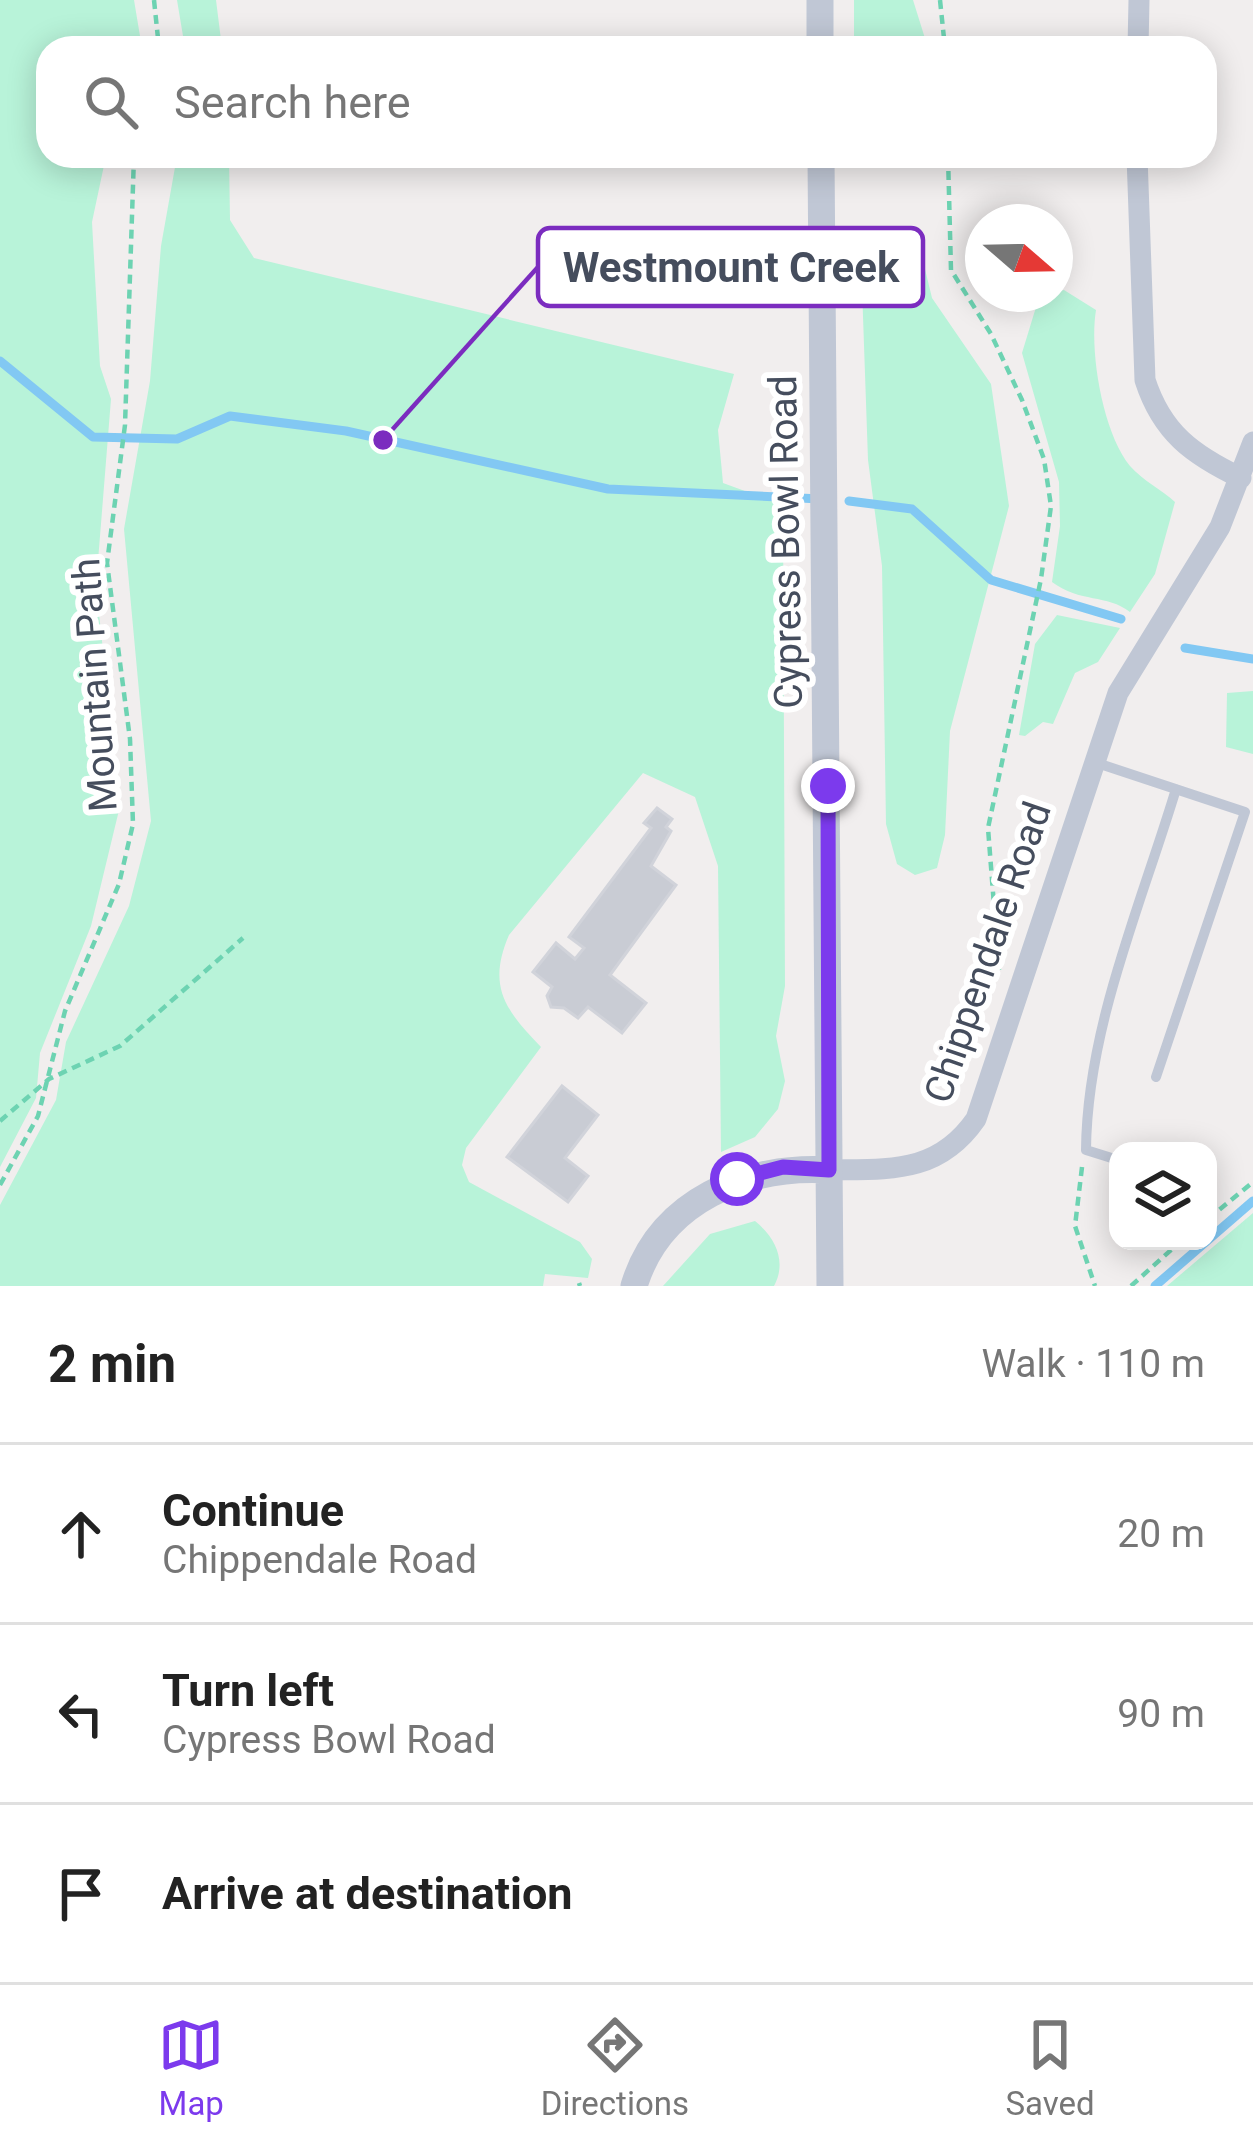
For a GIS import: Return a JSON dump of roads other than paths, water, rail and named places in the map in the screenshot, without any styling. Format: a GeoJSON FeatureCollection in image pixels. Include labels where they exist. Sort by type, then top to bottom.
{"type":"FeatureCollection","features":[{"type":"Feature","properties":{"kind":"street"},"geometry":{"type":"LineString","coordinates":[[820,0],[820,36]]}},
{"type":"Feature","properties":{"kind":"street"},"geometry":{"type":"LineString","coordinates":[[1138,0],[1138,36]]}},
{"type":"Feature","properties":{"kind":"street","name":"Cypress Bowl Road"},"geometry":{"type":"LineString","coordinates":[[820,168],[830,1286]]}},
{"type":"Feature","properties":{"kind":"street"},"geometry":{"type":"LineString","coordinates":[[1137,168],[1145,380],[1159,416],[1179,442],[1241,478]]}},
{"type":"Feature","properties":{"kind":"street","name":"Chippendale Road"},"geometry":{"type":"LineString","coordinates":[[634,1286],[666,1231],[714,1191],[783,1167],[921,1166],[960,1142],[992,1082],[1118,693],[1220,527],[1253,442]]}},
{"type":"Feature","properties":{"kind":"lane"},"geometry":{"type":"LineString","coordinates":[[1094,762],[1245,812],[1156,1077]]}},
{"type":"Feature","properties":{"kind":"lane"},"geometry":{"type":"LineString","coordinates":[[1109,1157],[1086,1150],[1087,1103],[1098,1047],[1177,789]]}},
{"type":"Feature","properties":{"kind":"waterway"},"geometry":{"type":"LineString","coordinates":[[0,361],[93,437],[177,439],[230,416],[346,431],[608,489],[821,499]]}},
{"type":"Feature","properties":{"kind":"waterway"},"geometry":{"type":"LineString","coordinates":[[849,501],[912,509],[991,580],[1121,619]]}},
{"type":"Feature","properties":{"kind":"waterway"},"geometry":{"type":"LineString","coordinates":[[1185,648],[1253,659]]}},
{"type":"Feature","properties":{"kind":"waterway"},"geometry":{"type":"LineString","coordinates":[[1155,1286],[1253,1201]]}},
{"type":"Feature","properties":{"kind":"place","name":"Westmount Creek"},"geometry":{"type":"Point","coordinates":[383,440]}}]}
